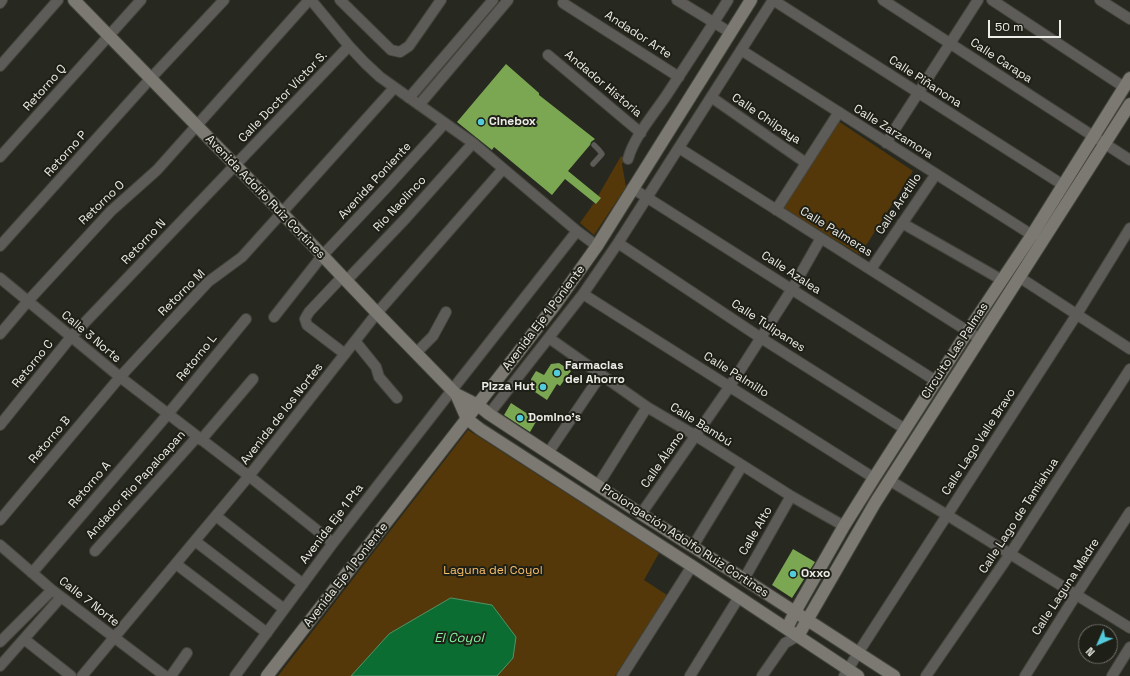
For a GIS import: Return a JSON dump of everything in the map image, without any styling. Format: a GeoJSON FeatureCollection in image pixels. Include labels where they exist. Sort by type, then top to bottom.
{"type":"FeatureCollection","features":[{"type":"Feature","properties":{"kind":"street"},"geometry":{"type":"LineString","coordinates":[[0,66],[58,0]]}},
{"type":"Feature","properties":{"kind":"street","name":"Avenida Adolfo Ruiz Cortines"},"geometry":{"type":"LineString","coordinates":[[74,0],[454,392],[478,405]]}},
{"type":"Feature","properties":{"kind":"street","name":"Retorno Q"},"geometry":{"type":"LineString","coordinates":[[0,157],[141,0]]}},
{"type":"Feature","properties":{"kind":"street","name":"Retorno P"},"geometry":{"type":"LineString","coordinates":[[0,246],[151,78],[224,0]]}},
{"type":"Feature","properties":{"kind":"street"},"geometry":{"type":"LineString","coordinates":[[310,0],[370,68],[394,88],[473,143],[577,231],[597,246]]}},
{"type":"Feature","properties":{"kind":"street","name":"Retorno O"},"geometry":{"type":"LineString","coordinates":[[0,334],[28,300],[110,211],[157,170],[310,0]]}},
{"type":"Feature","properties":{"kind":"street"},"geometry":{"type":"LineString","coordinates":[[340,0],[391,50],[400,52],[409,46],[441,0]]}},
{"type":"Feature","properties":{"kind":"street"},"geometry":{"type":"LineString","coordinates":[[678,0],[731,33]]}},
{"type":"Feature","properties":{"kind":"street"},"geometry":{"type":"LineString","coordinates":[[628,159],[630,151],[641,133],[728,0]]}},
{"type":"Feature","properties":{"kind":"street","name":"Avenida Eje 1 Poniente"},"geometry":{"type":"LineString","coordinates":[[268,676],[555,305],[597,246],[751,0]]}},
{"type":"Feature","properties":{"kind":"street","name":"Avenida Eje 1 Poniente"},"geometry":{"type":"LineString","coordinates":[[489,414],[584,294],[773,0]]}},
{"type":"Feature","properties":{"kind":"street","name":"Calle Piñanona"},"geometry":{"type":"LineString","coordinates":[[773,0],[1063,185]]}},
{"type":"Feature","properties":{"kind":"street","name":"Calle Carapa"},"geometry":{"type":"LineString","coordinates":[[883,0],[1130,160]]}},
{"type":"Feature","properties":{"kind":"street"},"geometry":{"type":"LineString","coordinates":[[886,142],[978,0]]}},
{"type":"Feature","properties":{"kind":"street"},"geometry":{"type":"LineString","coordinates":[[992,0],[1127,82]]}},
{"type":"Feature","properties":{"kind":"street"},"geometry":{"type":"LineString","coordinates":[[1105,1],[1130,19]]}},
{"type":"Feature","properties":{"kind":"street"},"geometry":{"type":"LineString","coordinates":[[409,98],[500,2]]}},
{"type":"Feature","properties":{"kind":"street"},"geometry":{"type":"LineString","coordinates":[[419,105],[500,2]]}},
{"type":"Feature","properties":{"kind":"street","name":"Andador Arte"},"geometry":{"type":"LineString","coordinates":[[563,3],[679,77]]}},
{"type":"Feature","properties":{"kind":"street","name":"Calle Doctor Víctor S."},"geometry":{"type":"LineString","coordinates":[[235,166],[349,46]]}},
{"type":"Feature","properties":{"kind":"street","name":"Calle Zarzamora"},"geometry":{"type":"LineString","coordinates":[[741,50],[1032,235]]}},
{"type":"Feature","properties":{"kind":"street","name":"Andador Historia"},"geometry":{"type":"LineString","coordinates":[[548,55],[641,133]]}},
{"type":"Feature","properties":{"kind":"street","name":"Circuito Las Palmas"},"geometry":{"type":"LineString","coordinates":[[787,628],[844,526],[968,331],[1032,235],[1127,82]]}},
{"type":"Feature","properties":{"kind":"street","name":"Retorno M"},"geometry":{"type":"LineString","coordinates":[[120,377],[208,282],[242,257],[394,88]]}},
{"type":"Feature","properties":{"kind":"street","name":"Calle Chilpaya"},"geometry":{"type":"LineString","coordinates":[[711,97],[806,163]]}},
{"type":"Feature","properties":{"kind":"street","name":"Circuito Las Palmas"},"geometry":{"type":"LineString","coordinates":[[798,636],[863,521],[1130,104]]}},
{"type":"Feature","properties":{"kind":"street"},"geometry":{"type":"LineString","coordinates":[[776,210],[839,112]]}},
{"type":"Feature","properties":{"kind":"street","name":"Avenida Poniente"},"geometry":{"type":"LineString","coordinates":[[322,256],[445,123]]}},
{"type":"Feature","properties":{"kind":"street","name":"Río Naolinco"},"geometry":{"type":"LineString","coordinates":[[345,354],[307,325],[305,319],[308,312],[406,218],[473,143]]}},
{"type":"Feature","properties":{"kind":"street","name":"Calle Palmeras"},"geometry":{"type":"LineString","coordinates":[[679,148],[980,338]]}},
{"type":"Feature","properties":{"kind":"street","name":"Retorno N"},"geometry":{"type":"LineString","coordinates":[[71,337],[235,166]]}},
{"type":"Feature","properties":{"kind":"street","name":"Avenida de los Nortes"},"geometry":{"type":"LineString","coordinates":[[82,676],[249,476],[376,313],[503,169]]}},
{"type":"Feature","properties":{"kind":"street","name":"Calle Aretillo"},"geometry":{"type":"LineString","coordinates":[[871,269],[936,174]]}},
{"type":"Feature","properties":{"kind":"street","name":"Calle Azalea"},"geometry":{"type":"LineString","coordinates":[[632,188],[936,381]]}},
{"type":"Feature","properties":{"kind":"street"},"geometry":{"type":"LineString","coordinates":[[902,223],[1002,280]]}},
{"type":"Feature","properties":{"kind":"street","name":"Calle Lago Valle Bravo"},"geometry":{"type":"LineString","coordinates":[[850,674],[858,653],[1130,228]]}},
{"type":"Feature","properties":{"kind":"street","name":"Avenida Eje 1 Pta"},"geometry":{"type":"LineString","coordinates":[[235,676],[333,543],[454,392],[577,231]]}},
{"type":"Feature","properties":{"kind":"street","name":"Calle Álamo"},"geometry":{"type":"LineString","coordinates":[[641,514],[730,386],[792,289],[821,238]]}},
{"type":"Feature","properties":{"kind":"street","name":"Calle Tulipanes"},"geometry":{"type":"LineString","coordinates":[[618,243],[761,338],[905,429]]}},
{"type":"Feature","properties":{"kind":"street"},"geometry":{"type":"LineString","coordinates":[[274,317],[322,256]]}},
{"type":"Feature","properties":{"kind":"street"},"geometry":{"type":"LineString","coordinates":[[1019,277],[1130,349]]}},
{"type":"Feature","properties":{"kind":"street","name":"Calle 3 Norte"},"geometry":{"type":"LineString","coordinates":[[0,278],[120,377],[249,476],[333,543]]}},
{"type":"Feature","properties":{"kind":"street","name":"Calle Palmillo"},"geometry":{"type":"LineString","coordinates":[[584,294],[874,478]]}},
{"type":"Feature","properties":{"kind":"street"},"geometry":{"type":"LineString","coordinates":[[416,353],[433,336],[446,312]]}},
{"type":"Feature","properties":{"kind":"street","name":"Retorno L"},"geometry":{"type":"LineString","coordinates":[[168,414],[246,319]]}},
{"type":"Feature","properties":{"kind":"street","name":"Retorno C"},"geometry":{"type":"LineString","coordinates":[[0,425],[71,337]]}},
{"type":"Feature","properties":{"kind":"street","name":"Calle Bambú"},"geometry":{"type":"LineString","coordinates":[[549,338],[648,407],[791,496],[844,526]]}},
{"type":"Feature","properties":{"kind":"street"},"geometry":{"type":"LineString","coordinates":[[355,341],[376,366],[379,377],[397,398]]}},
{"type":"Feature","properties":{"kind":"street","name":"Calle Lago de Tamiahua"},"geometry":{"type":"LineString","coordinates":[[926,676],[1010,554],[1130,369]]}},
{"type":"Feature","properties":{"kind":"street"},"geometry":{"type":"LineString","coordinates":[[547,472],[552,455],[601,375]]}},
{"type":"Feature","properties":{"kind":"street","name":"Retorno B"},"geometry":{"type":"LineString","coordinates":[[0,520],[120,377]]}},
{"type":"Feature","properties":{"kind":"street","name":"Andador Río Papaloapan"},"geometry":{"type":"LineString","coordinates":[[95,551],[253,379]]}},
{"type":"Feature","properties":{"kind":"street","name":"Avenida Adolfo Ruiz Cortines"},"geometry":{"type":"LineString","coordinates":[[454,392],[467,419]]}},
{"type":"Feature","properties":{"kind":"street","name":"Prolongación Adolfo Ruiz Cortines"},"geometry":{"type":"LineString","coordinates":[[478,405],[489,414],[641,514],[894,676]]}},
{"type":"Feature","properties":{"kind":"street"},"geometry":{"type":"LineString","coordinates":[[598,485],[648,407]]}},
{"type":"Feature","properties":{"kind":"street","name":"Retorno A"},"geometry":{"type":"LineString","coordinates":[[32,573],[168,414]]}},
{"type":"Feature","properties":{"kind":"street","name":"Prolongación Adolfo Ruiz Cortines"},"geometry":{"type":"LineString","coordinates":[[467,419],[787,628],[850,674]]}},
{"type":"Feature","properties":{"kind":"street"},"geometry":{"type":"LineString","coordinates":[[693,546],[742,466]]}},
{"type":"Feature","properties":{"kind":"street"},"geometry":{"type":"LineString","coordinates":[[889,480],[947,514],[1130,628]]}},
{"type":"Feature","properties":{"kind":"street","name":"Calle Alto"},"geometry":{"type":"LineString","coordinates":[[744,579],[791,496]]}},
{"type":"Feature","properties":{"kind":"street"},"geometry":{"type":"LineString","coordinates":[[621,520],[630,506]]}},
{"type":"Feature","properties":{"kind":"street","name":"Calle Laguna Madre"},"geometry":{"type":"LineString","coordinates":[[1025,676],[1130,512]]}},
{"type":"Feature","properties":{"kind":"street"},"geometry":{"type":"LineString","coordinates":[[216,516],[303,584]]}},
{"type":"Feature","properties":{"kind":"street"},"geometry":{"type":"LineString","coordinates":[[195,541],[284,609]]}},
{"type":"Feature","properties":{"kind":"street","name":"Calle 7 Norte"},"geometry":{"type":"LineString","coordinates":[[0,545],[52,590],[165,676]]}},
{"type":"Feature","properties":{"kind":"street"},"geometry":{"type":"LineString","coordinates":[[176,564],[267,633]]}},
{"type":"Feature","properties":{"kind":"street"},"geometry":{"type":"LineString","coordinates":[[622,676],[692,566]]}},
{"type":"Feature","properties":{"kind":"street"},"geometry":{"type":"LineString","coordinates":[[2,635],[52,590]]}},
{"type":"Feature","properties":{"kind":"street"},"geometry":{"type":"LineString","coordinates":[[0,666],[61,597]]}},
{"type":"Feature","properties":{"kind":"street"},"geometry":{"type":"LineString","coordinates":[[690,676],[739,597]]}},
{"type":"Feature","properties":{"kind":"street"},"geometry":{"type":"LineString","coordinates":[[785,643],[787,628]]}},
{"type":"Feature","properties":{"kind":"street"},"geometry":{"type":"LineString","coordinates":[[762,676],[785,643],[798,636]]}},
{"type":"Feature","properties":{"kind":"street"},"geometry":{"type":"LineString","coordinates":[[24,639],[71,676]]}},
{"type":"Feature","properties":{"kind":"street"},"geometry":{"type":"LineString","coordinates":[[1112,676],[1130,647]]}},
{"type":"Feature","properties":{"kind":"street"},"geometry":{"type":"LineString","coordinates":[[170,676],[187,653]]}},
{"type":"Feature","properties":{"kind":"lane"},"geometry":{"type":"LineString","coordinates":[[593,164],[602,154],[594,145]]}},
{"type":"Feature","properties":{"kind":"green space"},"geometry":{"type":"Polygon","coordinates":[[[838,121],[913,171],[860,255],[782,207],[838,121]]]}},
{"type":"Feature","properties":{"kind":"green space"},"geometry":{"type":"Polygon","coordinates":[[[621,156],[625,159],[622,164],[626,187],[594,235],[580,223],[594,203],[596,204],[600,198],[598,196],[621,156]]]}},
{"type":"Feature","properties":{"kind":"green space","name":"Laguna del Coyol"},"geometry":{"type":"Polygon","coordinates":[[[468,430],[659,553],[644,580],[667,595],[615,676],[278,676],[468,430]]]}},
{"type":"Feature","properties":{"kind":"water","name":"El Coyol"},"geometry":{"type":"Polygon","coordinates":[[[451,598],[492,605],[516,637],[513,658],[497,676],[351,676],[389,634],[451,598]]]}},
{"type":"Feature","properties":{"kind":"building"},"geometry":{"type":"Polygon","coordinates":[[[506,64],[539,93],[539,95],[595,139],[568,171],[601,198],[596,204],[565,179],[552,195],[494,147],[492,150],[457,122],[506,64]]]}},
{"type":"Feature","properties":{"kind":"building"},"geometry":{"type":"Polygon","coordinates":[[[559,363],[571,371],[560,386],[557,384],[547,400],[532,390],[531,379],[536,371],[544,375],[551,364],[559,363]]]}},
{"type":"Feature","properties":{"kind":"building","name":"Domino's"},"geometry":{"type":"Polygon","coordinates":[[[511,403],[537,420],[530,432],[504,415],[511,403]]]}},
{"type":"Feature","properties":{"kind":"building","name":"Oxxo"},"geometry":{"type":"Polygon","coordinates":[[[793,549],[815,562],[792,598],[772,585],[793,549]]]}},
{"type":"Feature","properties":{"kind":"place","name":"Cinebox"},"geometry":{"type":"Point","coordinates":[481,122]}},
{"type":"Feature","properties":{"kind":"place","name":"Farmacias del Ahorro"},"geometry":{"type":"Point","coordinates":[557,373]}},
{"type":"Feature","properties":{"kind":"place","name":"Pizza Hut"},"geometry":{"type":"Point","coordinates":[543,387]}},
{"type":"Feature","properties":{"kind":"place","name":"Domino's"},"geometry":{"type":"Point","coordinates":[520,418]}},
{"type":"Feature","properties":{"kind":"place","name":"Oxxo"},"geometry":{"type":"Point","coordinates":[793,574]}}]}
